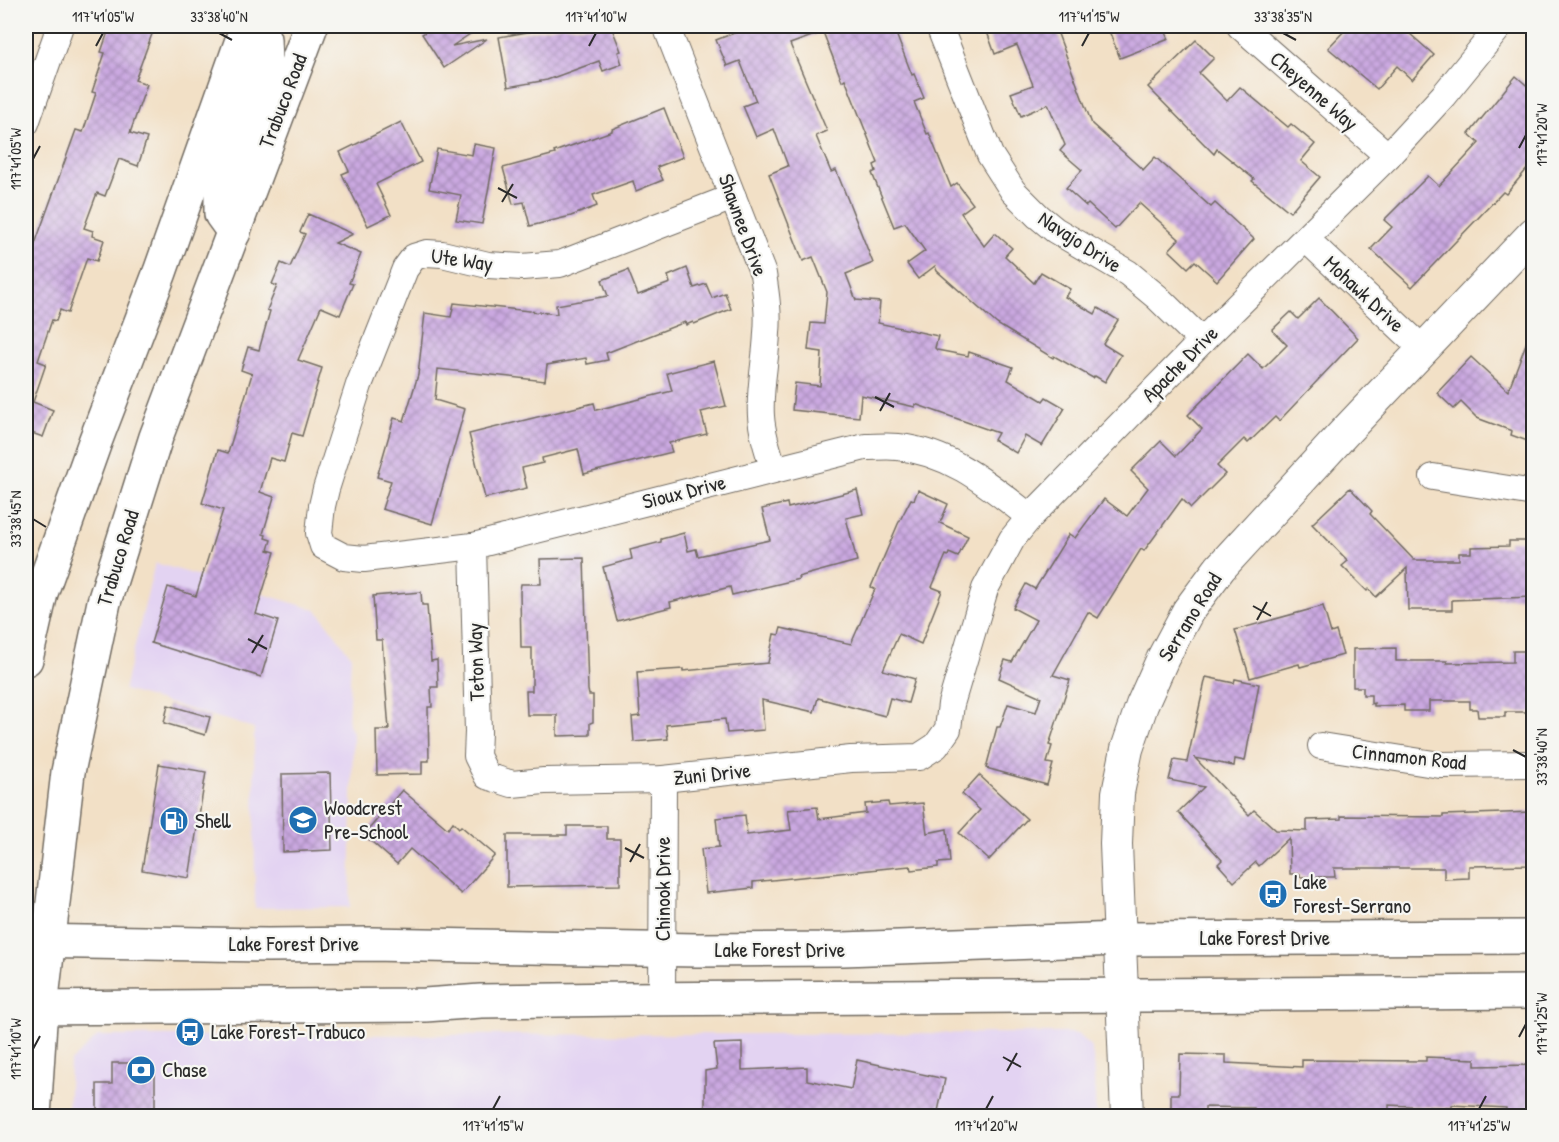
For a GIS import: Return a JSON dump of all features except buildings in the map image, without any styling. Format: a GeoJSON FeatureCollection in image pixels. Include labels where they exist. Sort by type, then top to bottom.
{"type":"FeatureCollection","features":[{"type":"Feature","properties":{"kind":"main road"},"geometry":{"type":"LineString","coordinates":[[26,659],[41,593],[95,442],[160,272],[247,26]]}},
{"type":"Feature","properties":{"kind":"main road"},"geometry":{"type":"LineString","coordinates":[[234,232],[221,214],[221,191],[265,62],[264,39],[255,26]]}},
{"type":"Feature","properties":{"kind":"main road","name":"Trabuco Road"},"geometry":{"type":"LineString","coordinates":[[34,1116],[33,1008],[37,942],[68,772],[104,602],[156,437],[311,26]]}},
{"type":"Feature","properties":{"kind":"main road","name":"Lake Forest Drive"},"geometry":{"type":"LineString","coordinates":[[37,942],[370,944],[662,950],[843,949],[1119,939],[1533,937]]}},
{"type":"Feature","properties":{"kind":"main road"},"geometry":{"type":"LineString","coordinates":[[33,1008],[425,1005],[481,1001],[662,999],[1533,992]]}},
{"type":"Feature","properties":{"kind":"street"},"geometry":{"type":"LineString","coordinates":[[26,123],[60,26]]}},
{"type":"Feature","properties":{"kind":"street","name":"Shawnee Drive"},"geometry":{"type":"LineString","coordinates":[[666,26],[763,274],[768,305],[768,333],[760,417],[764,439],[774,469]]}},
{"type":"Feature","properties":{"kind":"street","name":"Navajo Drive"},"geometry":{"type":"LineString","coordinates":[[939,26],[990,155],[1013,191],[1055,230],[1128,273],[1157,297],[1202,341]]}},
{"type":"Feature","properties":{"kind":"street","name":"Cheyenne Way"},"geometry":{"type":"LineString","coordinates":[[1240,26],[1388,156]]}},
{"type":"Feature","properties":{"kind":"street","name":"Apache Drive"},"geometry":{"type":"LineString","coordinates":[[936,746],[948,729],[951,704],[985,589],[1012,539],[1030,517],[1202,341],[1388,156],[1443,96],[1500,26]]}},
{"type":"Feature","properties":{"kind":"street","name":"Ute Way"},"geometry":{"type":"LineString","coordinates":[[323,546],[319,533],[322,506],[358,385],[405,269],[414,257],[427,253],[442,254],[488,265],[522,267],[560,264],[733,197]]}},
{"type":"Feature","properties":{"kind":"street","name":"Serrano Road"},"geometry":{"type":"LineString","coordinates":[[1127,1116],[1116,844],[1118,793],[1127,749],[1162,658],[1188,611],[1220,568],[1335,442],[1533,233]]}},
{"type":"Feature","properties":{"kind":"street","name":"Mohawk Drive"},"geometry":{"type":"LineString","coordinates":[[1306,240],[1423,349]]}},
{"type":"Feature","properties":{"kind":"street","name":"Sioux Drive"},"geometry":{"type":"LineString","coordinates":[[323,546],[344,557],[364,559],[473,546],[865,447],[906,448],[932,454],[958,465],[1030,517]]}},
{"type":"Feature","properties":{"kind":"street"},"geometry":{"type":"LineString","coordinates":[[1433,477],[1533,493]]}},
{"type":"Feature","properties":{"kind":"street","name":"Teton Way"},"geometry":{"type":"LineString","coordinates":[[473,546],[477,756],[487,776]]}},
{"type":"Feature","properties":{"kind":"street","name":"Zuni Drive"},"geometry":{"type":"LineString","coordinates":[[487,776],[512,784],[544,781],[663,779],[851,759],[919,757],[936,746]]}},
{"type":"Feature","properties":{"kind":"street","name":"Cinnamon Road"},"geometry":{"type":"LineString","coordinates":[[1321,746],[1440,765],[1533,764]]}},
{"type":"Feature","properties":{"kind":"street","name":"Chinook Drive"},"geometry":{"type":"LineString","coordinates":[[662,999],[663,779]]}},
{"type":"Feature","properties":{"kind":"shaded area","name":"Woodcrest Pre-School"},"geometry":{"type":"Polygon","coordinates":[[[155,563],[317,610],[351,656],[348,725],[353,733],[350,907],[255,908],[254,728],[124,690],[155,563]]]}},
{"type":"Feature","properties":{"kind":"shaded area"},"geometry":{"type":"Polygon","coordinates":[[[1078,1034],[1090,1045],[1093,1056],[1096,1116],[68,1116],[70,1062],[98,1036],[1078,1034]]]}},
{"type":"Feature","properties":{"kind":"place","name":"Woodcrest Pre-School"},"geometry":{"type":"Point","coordinates":[303,820]}},
{"type":"Feature","properties":{"kind":"place","name":"Shell"},"geometry":{"type":"Point","coordinates":[174,821]}},
{"type":"Feature","properties":{"kind":"place","name":"Lake Forest-Serrano"},"geometry":{"type":"Point","coordinates":[1273,894]}},
{"type":"Feature","properties":{"kind":"place","name":"Lake Forest-Trabuco"},"geometry":{"type":"Point","coordinates":[190,1032]}},
{"type":"Feature","properties":{"kind":"place","name":"Chase"},"geometry":{"type":"Point","coordinates":[141,1070]}}]}
